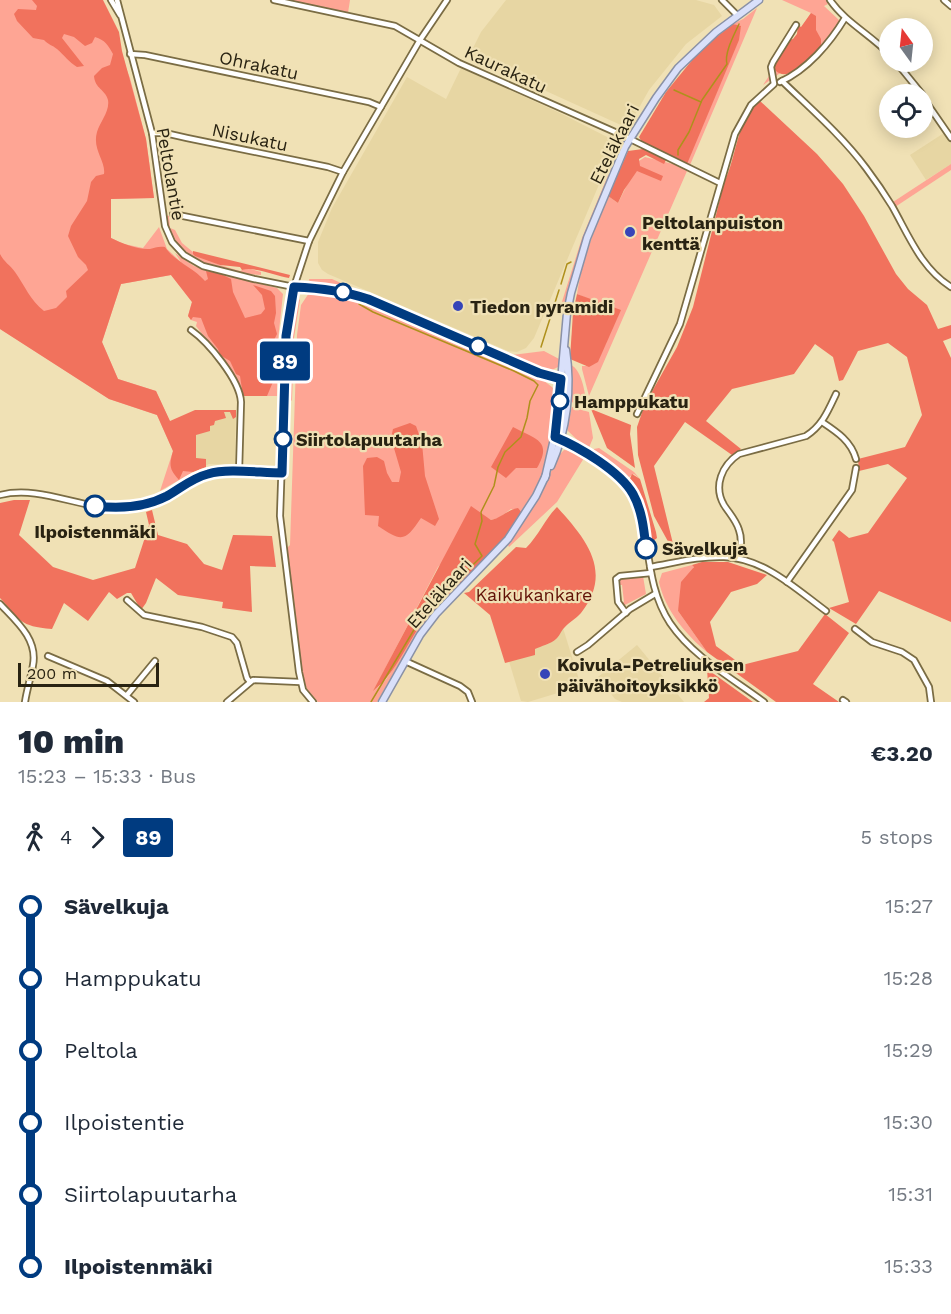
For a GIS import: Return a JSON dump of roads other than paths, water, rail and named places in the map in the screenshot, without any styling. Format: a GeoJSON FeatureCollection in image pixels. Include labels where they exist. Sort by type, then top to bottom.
{"type":"FeatureCollection","features":[{"type":"Feature","properties":{"kind":"main road","name":"Eteläkaari"},"geometry":{"type":"LineString","coordinates":[[382,702],[420,635],[436,614],[508,539],[526,514],[552,464],[567,414],[565,343],[571,293],[587,238],[629,139],[678,68],[700,46],[759,0]]}},
{"type":"Feature","properties":{"kind":"street","name":"Peltolantie"},"geometry":{"type":"LineString","coordinates":[[111,0],[120,15]]}},
{"type":"Feature","properties":{"kind":"street","name":"Peltolantie"},"geometry":{"type":"LineString","coordinates":[[117,0],[152,133],[165,226],[169,237],[179,251],[193,261],[208,267],[294,287]]}},
{"type":"Feature","properties":{"kind":"street","name":"Kaurakatu"},"geometry":{"type":"LineString","coordinates":[[274,0],[391,25],[467,66],[720,183]]}},
{"type":"Feature","properties":{"kind":"street"},"geometry":{"type":"LineString","coordinates":[[312,702],[300,682],[281,529],[286,336],[294,287],[309,242],[343,172],[420,40],[447,0]]}},
{"type":"Feature","properties":{"kind":"street"},"geometry":{"type":"LineString","coordinates":[[722,0],[737,15]]}},
{"type":"Feature","properties":{"kind":"street"},"geometry":{"type":"LineString","coordinates":[[830,0],[845,18],[879,45]]}},
{"type":"Feature","properties":{"kind":"street"},"geometry":{"type":"LineString","coordinates":[[944,0],[951,6]]}},
{"type":"Feature","properties":{"kind":"street"},"geometry":{"type":"LineString","coordinates":[[637,414],[680,324],[739,125],[755,100],[818,53],[832,38],[845,18]]}},
{"type":"Feature","properties":{"kind":"street"},"geometry":{"type":"LineString","coordinates":[[774,84],[771,67],[796,25]]}},
{"type":"Feature","properties":{"kind":"street","name":"Ohrakatu"},"geometry":{"type":"LineString","coordinates":[[130,54],[145,54],[369,102],[381,107]]}},
{"type":"Feature","properties":{"kind":"street"},"geometry":{"type":"LineString","coordinates":[[904,72],[913,84]]}},
{"type":"Feature","properties":{"kind":"street"},"geometry":{"type":"LineString","coordinates":[[782,81],[864,165],[884,193],[922,260],[932,273],[951,287]]}},
{"type":"Feature","properties":{"kind":"street"},"geometry":{"type":"LineString","coordinates":[[933,111],[951,138]]}},
{"type":"Feature","properties":{"kind":"street","name":"Nisukatu"},"geometry":{"type":"LineString","coordinates":[[152,133],[165,133],[343,172]]}},
{"type":"Feature","properties":{"kind":"street"},"geometry":{"type":"LineString","coordinates":[[173,214],[187,215],[309,242]]}},
{"type":"Feature","properties":{"kind":"street"},"geometry":{"type":"LineString","coordinates":[[294,287],[324,289],[360,296],[539,373],[565,380]]}},
{"type":"Feature","properties":{"kind":"street"},"geometry":{"type":"LineString","coordinates":[[191,330],[203,340],[240,390],[239,472]]}},
{"type":"Feature","properties":{"kind":"street"},"geometry":{"type":"LineString","coordinates":[[739,558],[740,532],[720,494],[720,479],[723,471],[739,454],[806,436],[815,431],[836,394]]}},
{"type":"Feature","properties":{"kind":"street"},"geometry":{"type":"LineString","coordinates":[[822,422],[843,436],[853,450],[856,459]]}},
{"type":"Feature","properties":{"kind":"street"},"geometry":{"type":"LineString","coordinates":[[558,438],[578,448],[616,474],[634,495],[640,509],[655,594],[671,624],[691,647],[712,665],[764,702]]}},
{"type":"Feature","properties":{"kind":"street"},"geometry":{"type":"LineString","coordinates":[[787,582],[852,490],[856,468]]}},
{"type":"Feature","properties":{"kind":"street"},"geometry":{"type":"LineString","coordinates":[[0,495],[25,493],[86,505],[127,508],[158,500],[193,479],[209,473],[282,473]]}},
{"type":"Feature","properties":{"kind":"street"},"geometry":{"type":"LineString","coordinates":[[626,613],[618,602],[615,583],[620,576],[709,558],[739,558],[764,568],[826,611]]}},
{"type":"Feature","properties":{"kind":"street"},"geometry":{"type":"LineString","coordinates":[[577,652],[626,613],[655,594]]}},
{"type":"Feature","properties":{"kind":"street"},"geometry":{"type":"LineString","coordinates":[[127,600],[144,615],[202,627],[232,637],[237,643],[250,682]]}},
{"type":"Feature","properties":{"kind":"street"},"geometry":{"type":"LineString","coordinates":[[0,604],[24,630],[32,648],[34,663],[25,702]]}},
{"type":"Feature","properties":{"kind":"street"},"geometry":{"type":"LineString","coordinates":[[855,629],[872,642],[902,652],[914,660],[929,687],[931,702]]}},
{"type":"Feature","properties":{"kind":"street"},"geometry":{"type":"LineString","coordinates":[[48,656],[107,681],[134,702]]}},
{"type":"Feature","properties":{"kind":"street"},"geometry":{"type":"LineString","coordinates":[[404,661],[462,687],[468,692],[472,702]]}},
{"type":"Feature","properties":{"kind":"street"},"geometry":{"type":"LineString","coordinates":[[127,695],[155,662]]}},
{"type":"Feature","properties":{"kind":"street"},"geometry":{"type":"LineString","coordinates":[[226,702],[250,682],[258,679],[300,682]]}},
{"type":"Feature","properties":{"kind":"waterway"},"geometry":{"type":"LineString","coordinates":[[678,155],[678,150],[689,132],[702,100],[727,64],[728,49],[739,24]]}},
{"type":"Feature","properties":{"kind":"waterway"},"geometry":{"type":"LineString","coordinates":[[674,90],[701,102]]}},
{"type":"Feature","properties":{"kind":"waterway"},"geometry":{"type":"LineString","coordinates":[[561,284],[567,264],[571,262]]}},
{"type":"Feature","properties":{"kind":"waterway"},"geometry":{"type":"LineString","coordinates":[[541,347],[559,290]]}},
{"type":"Feature","properties":{"kind":"waterway"},"geometry":{"type":"LineString","coordinates":[[359,304],[514,371],[538,385],[530,401],[521,437],[505,452],[498,467],[494,486],[481,512],[482,521],[475,544],[482,556],[441,596],[421,624],[415,628],[371,702]]}},
{"type":"Feature","properties":{"kind":"place","name":"Peltolanpuiston kenttä"},"geometry":{"type":"Point","coordinates":[630,232]}},
{"type":"Feature","properties":{"kind":"place","name":"Tiedon pyramidi"},"geometry":{"type":"Point","coordinates":[458,306]}},
{"type":"Feature","properties":{"kind":"place","name":"Hamppukatu"},"geometry":{"type":"Point","coordinates":[560,401]}},
{"type":"Feature","properties":{"kind":"place","name":"Siirtolapuutarha"},"geometry":{"type":"Point","coordinates":[283,439]}},
{"type":"Feature","properties":{"kind":"place","name":"Ilpoistenmäki"},"geometry":{"type":"Point","coordinates":[95,506]}},
{"type":"Feature","properties":{"kind":"place","name":"Sävelkuja"},"geometry":{"type":"Point","coordinates":[646,548]}},
{"type":"Feature","properties":{"kind":"place","name":"Koivula-Petreliuksen päivähoitoyksikkö"},"geometry":{"type":"Point","coordinates":[545,674]}},
{"type":"Feature","properties":{"kind":"park label","name":"Kaikukankare"},"geometry":{"type":"Point","coordinates":[534,594]}}]}
